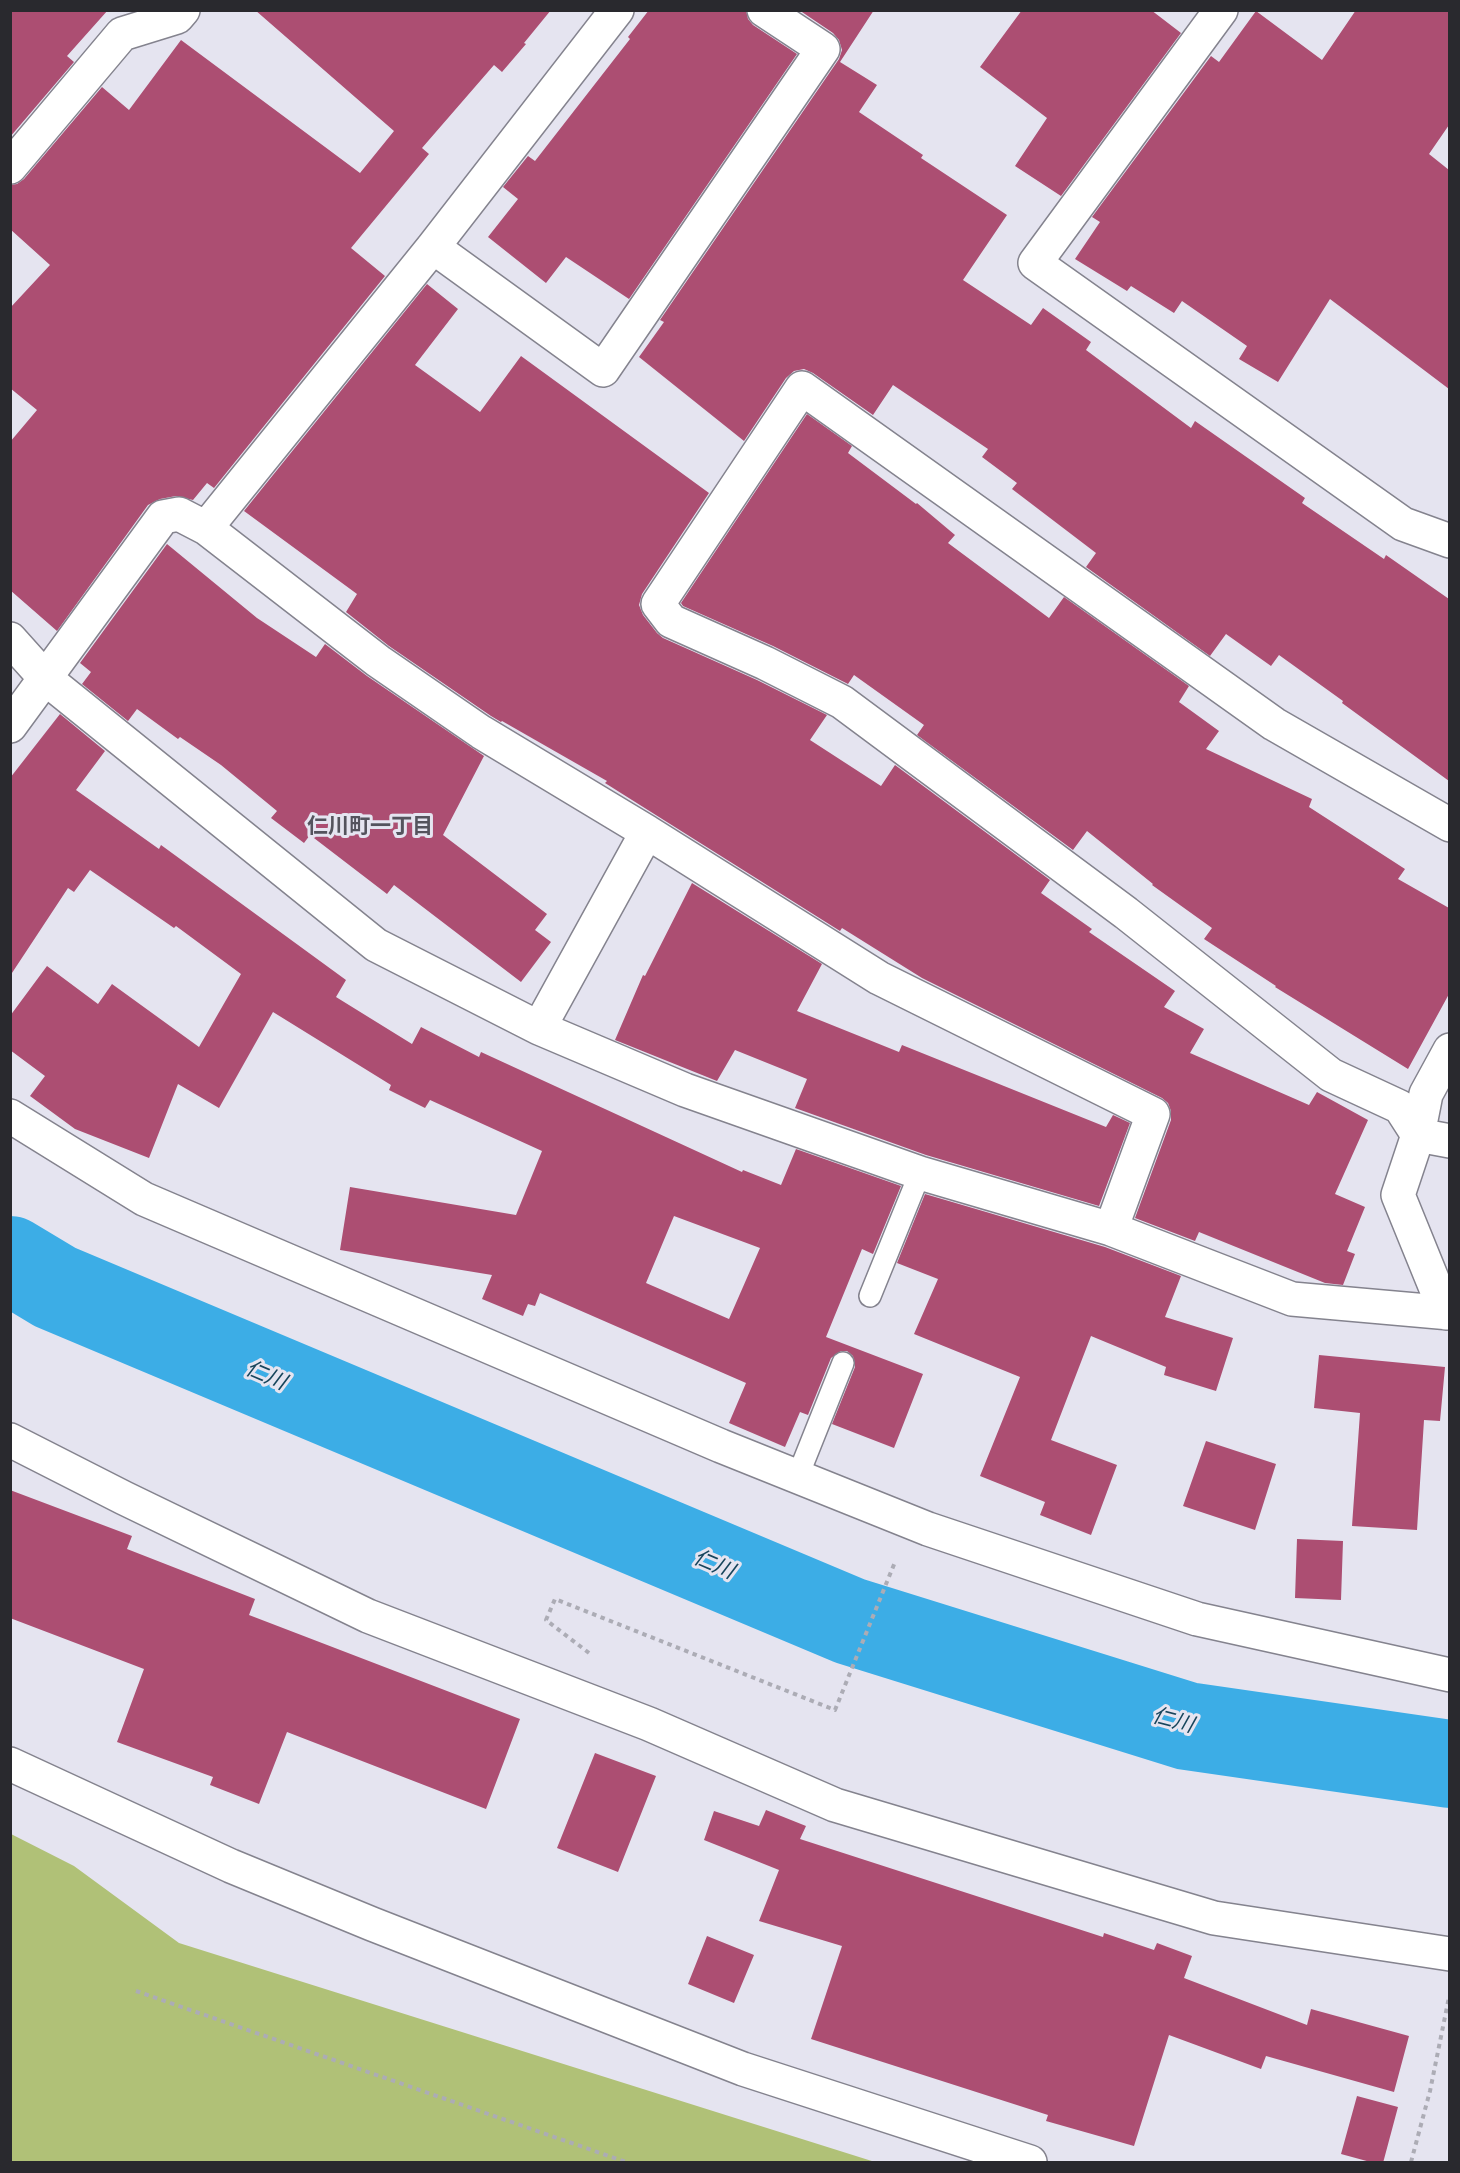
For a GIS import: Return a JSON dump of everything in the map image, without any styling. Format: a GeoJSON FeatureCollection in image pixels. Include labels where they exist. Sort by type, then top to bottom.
{"type":"FeatureCollection","features":[{"type":"Feature","properties":{"kind":"street"},"geometry":{"type":"LineString","coordinates":[[10,167],[122,34],[177,17],[183,10]]}},
{"type":"Feature","properties":{"kind":"street"},"geometry":{"type":"LineString","coordinates":[[207,528],[433,247],[617,10]]}},
{"type":"Feature","properties":{"kind":"street"},"geometry":{"type":"LineString","coordinates":[[433,247],[603,370],[823,50],[764,10]]}},
{"type":"Feature","properties":{"kind":"street"},"geometry":{"type":"LineString","coordinates":[[1221,10],[1035,263],[1403,524],[1449,541]]}},
{"type":"Feature","properties":{"kind":"street"},"geometry":{"type":"LineString","coordinates":[[1449,825],[1274,724],[802,388],[658,604],[671,621],[765,663],[842,702],[1126,913],[1331,1075],[1400,1107],[1418,1135],[1449,1141]]}},
{"type":"Feature","properties":{"kind":"street"},"geometry":{"type":"LineString","coordinates":[[10,726],[163,517],[179,514],[207,528],[387,668],[481,732],[648,832],[879,978],[1153,1114],[1111,1229]]}},
{"type":"Feature","properties":{"kind":"street"},"geometry":{"type":"LineString","coordinates":[[10,639],[45,678],[376,945],[539,1028],[685,1090],[920,1173],[1111,1229],[1292,1299],[1448,1313],[1398,1195],[1418,1135],[1426,1094],[1449,1050]]}},
{"type":"Feature","properties":{"kind":"street"},"geometry":{"type":"LineString","coordinates":[[539,1028],[648,832]]}},
{"type":"Feature","properties":{"kind":"street"},"geometry":{"type":"LineString","coordinates":[[10,1116],[144,1199],[797,1478],[1000,1555],[1197,1619],[1449,1675]]}},
{"type":"Feature","properties":{"kind":"street"},"geometry":{"type":"LineString","coordinates":[[10,1440],[368,1616],[649,1724],[834,1805],[1214,1918],[1449,1954]]}},
{"type":"Feature","properties":{"kind":"street"},"geometry":{"type":"LineString","coordinates":[[10,1764],[231,1866],[415,1941],[743,2069],[1030,2163]]}},
{"type":"Feature","properties":{"kind":"lane"},"geometry":{"type":"LineString","coordinates":[[870,1296],[920,1173]]}},
{"type":"Feature","properties":{"kind":"lane"},"geometry":{"type":"LineString","coordinates":[[797,1478],[843,1363]]}},
{"type":"Feature","properties":{"kind":"path"},"geometry":{"type":"LineString","coordinates":[[546,1620],[555,1599],[835,1710],[896,1561]]}},
{"type":"Feature","properties":{"kind":"path"},"geometry":{"type":"LineString","coordinates":[[136,1991],[626,2163]]}},
{"type":"Feature","properties":{"kind":"path"},"geometry":{"type":"LineString","coordinates":[[1411,2163],[1430,2091],[1449,1995]]}},
{"type":"Feature","properties":{"kind":"green space"},"geometry":{"type":"Polygon","coordinates":[[[11,1834],[74,1866],[179,1943],[875,2162],[11,2162],[11,1834]]]}},
{"type":"Feature","properties":{"kind":"building"},"geometry":{"type":"Polygon","coordinates":[[[10,10],[108,10],[67,56],[74,62],[10,137],[10,10]]]}},
{"type":"Feature","properties":{"kind":"building"},"geometry":{"type":"Polygon","coordinates":[[[255,10],[551,10],[502,72],[494,65],[422,148],[429,154],[351,248],[385,276],[214,488],[207,483],[193,500],[176,496],[160,499],[148,505],[57,631],[10,590],[10,442],[37,410],[10,388],[10,308],[50,265],[10,229],[10,185],[17,184],[24,179],[102,87],[129,110],[181,40],[360,173],[394,131],[255,10]]]}},
{"type":"Feature","properties":{"kind":"building"},"geometry":{"type":"Polygon","coordinates":[[[649,10],[746,10],[748,19],[753,25],[797,54],[629,299],[566,257],[546,283],[488,237],[518,199],[503,187],[528,156],[535,161],[630,39],[628,37],[649,10]]]}},
{"type":"Feature","properties":{"kind":"building"},"geometry":{"type":"Polygon","coordinates":[[[799,10],[874,10],[840,62],[877,85],[859,112],[923,155],[921,158],[1007,215],[963,280],[1031,325],[1043,308],[1091,342],[1086,350],[1191,428],[1195,421],[1305,498],[1302,503],[1384,559],[1386,555],[1449,599],[1449,781],[1279,655],[1271,666],[1226,634],[1210,656],[1086,567],[1096,553],[1012,489],[1017,483],[982,457],[988,449],[893,385],[873,415],[813,373],[804,369],[794,371],[786,378],[744,441],[639,357],[664,322],[660,320],[839,59],[842,50],[839,40],[833,33],[799,10]]]}},
{"type":"Feature","properties":{"kind":"building"},"geometry":{"type":"Polygon","coordinates":[[[1022,10],[1151,10],[1181,33],[1061,196],[1015,166],[1047,118],[980,67],[1022,10]]]}},
{"type":"Feature","properties":{"kind":"building"},"geometry":{"type":"Polygon","coordinates":[[[1356,10],[1449,10],[1449,125],[1429,154],[1449,170],[1449,389],[1330,299],[1278,382],[1239,359],[1247,346],[1182,301],[1174,313],[1131,286],[1127,291],[1075,259],[1100,222],[1092,217],[1211,56],[1219,62],[1256,11],[1322,60],[1356,10]]]}},
{"type":"Feature","properties":{"kind":"building"},"geometry":{"type":"Polygon","coordinates":[[[427,284],[458,309],[415,365],[480,412],[521,356],[709,493],[642,594],[639,605],[643,615],[657,633],[663,638],[757,680],[827,715],[810,740],[881,786],[895,765],[1050,880],[1041,893],[1092,929],[1089,932],[1175,991],[1164,1007],[1204,1029],[1190,1053],[1309,1105],[1317,1092],[1368,1120],[1335,1194],[1365,1207],[1347,1251],[1355,1254],[1343,1285],[1325,1283],[1199,1232],[1195,1241],[1135,1218],[1171,1120],[1168,1103],[1162,1098],[922,978],[842,928],[840,931],[605,783],[607,781],[491,716],[389,646],[346,612],[357,594],[244,511],[427,284]]]}},
{"type":"Feature","properties":{"kind":"building"},"geometry":{"type":"Polygon","coordinates":[[[807,414],[852,446],[848,453],[917,503],[955,535],[948,543],[1049,618],[1064,597],[1189,686],[1179,702],[1219,731],[1206,749],[1312,799],[1309,807],[1405,869],[1398,879],[1449,908],[1449,994],[1408,1069],[1275,987],[1204,939],[1212,928],[1152,885],[1087,831],[1073,850],[917,735],[924,725],[854,675],[848,684],[773,646],[683,606],[681,603],[807,414]]]}},
{"type":"Feature","properties":{"kind":"building"},"geometry":{"type":"Polygon","coordinates":[[[167,544],[257,618],[316,657],[325,644],[367,676],[484,756],[443,835],[547,914],[535,930],[551,942],[521,982],[394,885],[387,894],[310,835],[304,843],[271,818],[277,811],[221,765],[180,737],[178,739],[137,709],[128,721],[82,684],[91,672],[80,663],[167,544]]]}},
{"type":"Feature","properties":{"kind":"building"},"geometry":{"type":"Polygon","coordinates":[[[60,714],[105,751],[76,790],[159,849],[161,845],[346,980],[336,997],[412,1044],[421,1027],[479,1057],[481,1052],[742,1172],[743,1170],[781,1185],[796,1149],[901,1186],[873,1254],[862,1249],[826,1337],[923,1374],[894,1448],[832,1424],[855,1367],[853,1356],[847,1351],[841,1351],[831,1358],[808,1415],[800,1412],[785,1447],[729,1423],[746,1383],[540,1293],[535,1306],[528,1304],[523,1316],[482,1299],[492,1275],[340,1250],[350,1187],[516,1215],[542,1151],[430,1100],[425,1108],[389,1090],[391,1085],[273,1012],[219,1108],[178,1084],[149,1158],[75,1129],[30,1096],[45,1076],[10,1050],[10,1016],[47,966],[98,1004],[112,984],[199,1047],[241,974],[176,926],[174,928],[90,870],[74,892],[68,888],[10,976],[10,778],[60,714]],[[674,1216],[646,1283],[729,1319],[760,1248],[674,1216]]]}},
{"type":"Feature","properties":{"kind":"building"},"geometry":{"type":"Polygon","coordinates":[[[692,883],[822,964],[797,1011],[899,1052],[902,1045],[1106,1127],[1113,1115],[1130,1123],[1099,1206],[926,1155],[795,1108],[807,1079],[735,1050],[717,1081],[615,1040],[643,975],[645,976],[692,883]]]}},
{"type":"Feature","properties":{"kind":"building"},"geometry":{"type":"Polygon","coordinates":[[[925,1194],[1105,1247],[1181,1276],[1165,1317],[1233,1338],[1216,1391],[1164,1375],[1166,1367],[1091,1336],[1051,1440],[1117,1465],[1091,1535],[1040,1515],[1045,1502],[980,1476],[1020,1377],[914,1334],[938,1279],[897,1263],[925,1194]]]}},
{"type":"Feature","properties":{"kind":"building"},"geometry":{"type":"Polygon","coordinates":[[[1319,1355],[1445,1367],[1440,1421],[1424,1420],[1417,1530],[1352,1526],[1360,1413],[1314,1408],[1319,1355]]]}},
{"type":"Feature","properties":{"kind":"building"},"geometry":{"type":"Polygon","coordinates":[[[1206,1441],[1276,1464],[1255,1530],[1183,1506],[1206,1441]]]}},
{"type":"Feature","properties":{"kind":"building"},"geometry":{"type":"Polygon","coordinates":[[[10,1490],[132,1536],[127,1549],[255,1599],[249,1615],[520,1719],[486,1809],[287,1732],[259,1804],[210,1785],[213,1777],[117,1742],[144,1669],[10,1618],[10,1490]]]}},
{"type":"Feature","properties":{"kind":"building"},"geometry":{"type":"Polygon","coordinates":[[[1297,1539],[1343,1541],[1341,1600],[1295,1598],[1297,1539]]]}},
{"type":"Feature","properties":{"kind":"building"},"geometry":{"type":"Polygon","coordinates":[[[595,1753],[656,1776],[618,1872],[557,1848],[595,1753]]]}},
{"type":"Feature","properties":{"kind":"building"},"geometry":{"type":"Polygon","coordinates":[[[766,1810],[806,1826],[800,1839],[1103,1937],[1104,1933],[1154,1950],[1157,1943],[1192,1956],[1184,1978],[1307,2025],[1311,2009],[1409,2036],[1394,2092],[1266,2056],[1261,2069],[1169,2035],[1134,2146],[1046,2121],[1048,2115],[811,2039],[842,1946],[759,1921],[779,1870],[704,1840],[714,1811],[759,1826],[766,1810]]]}},
{"type":"Feature","properties":{"kind":"building"},"geometry":{"type":"Polygon","coordinates":[[[707,1936],[754,1955],[734,2003],[688,1984],[707,1936]]]}},
{"type":"Feature","properties":{"kind":"building"},"geometry":{"type":"Polygon","coordinates":[[[1357,2096],[1398,2107],[1383,2163],[1374,2163],[1341,2154],[1357,2096]]]}},
{"type":"Feature","properties":{"kind":"waterway","name":"仁川"},"geometry":{"type":"LineString","coordinates":[[10,1260],[55,1287],[850,1621],[1187,1726],[1450,1764]]}},
{"type":"Feature","properties":{"kind":"district","name":"仁川町一丁目"},"geometry":{"type":"Point","coordinates":[370,826]}}]}
